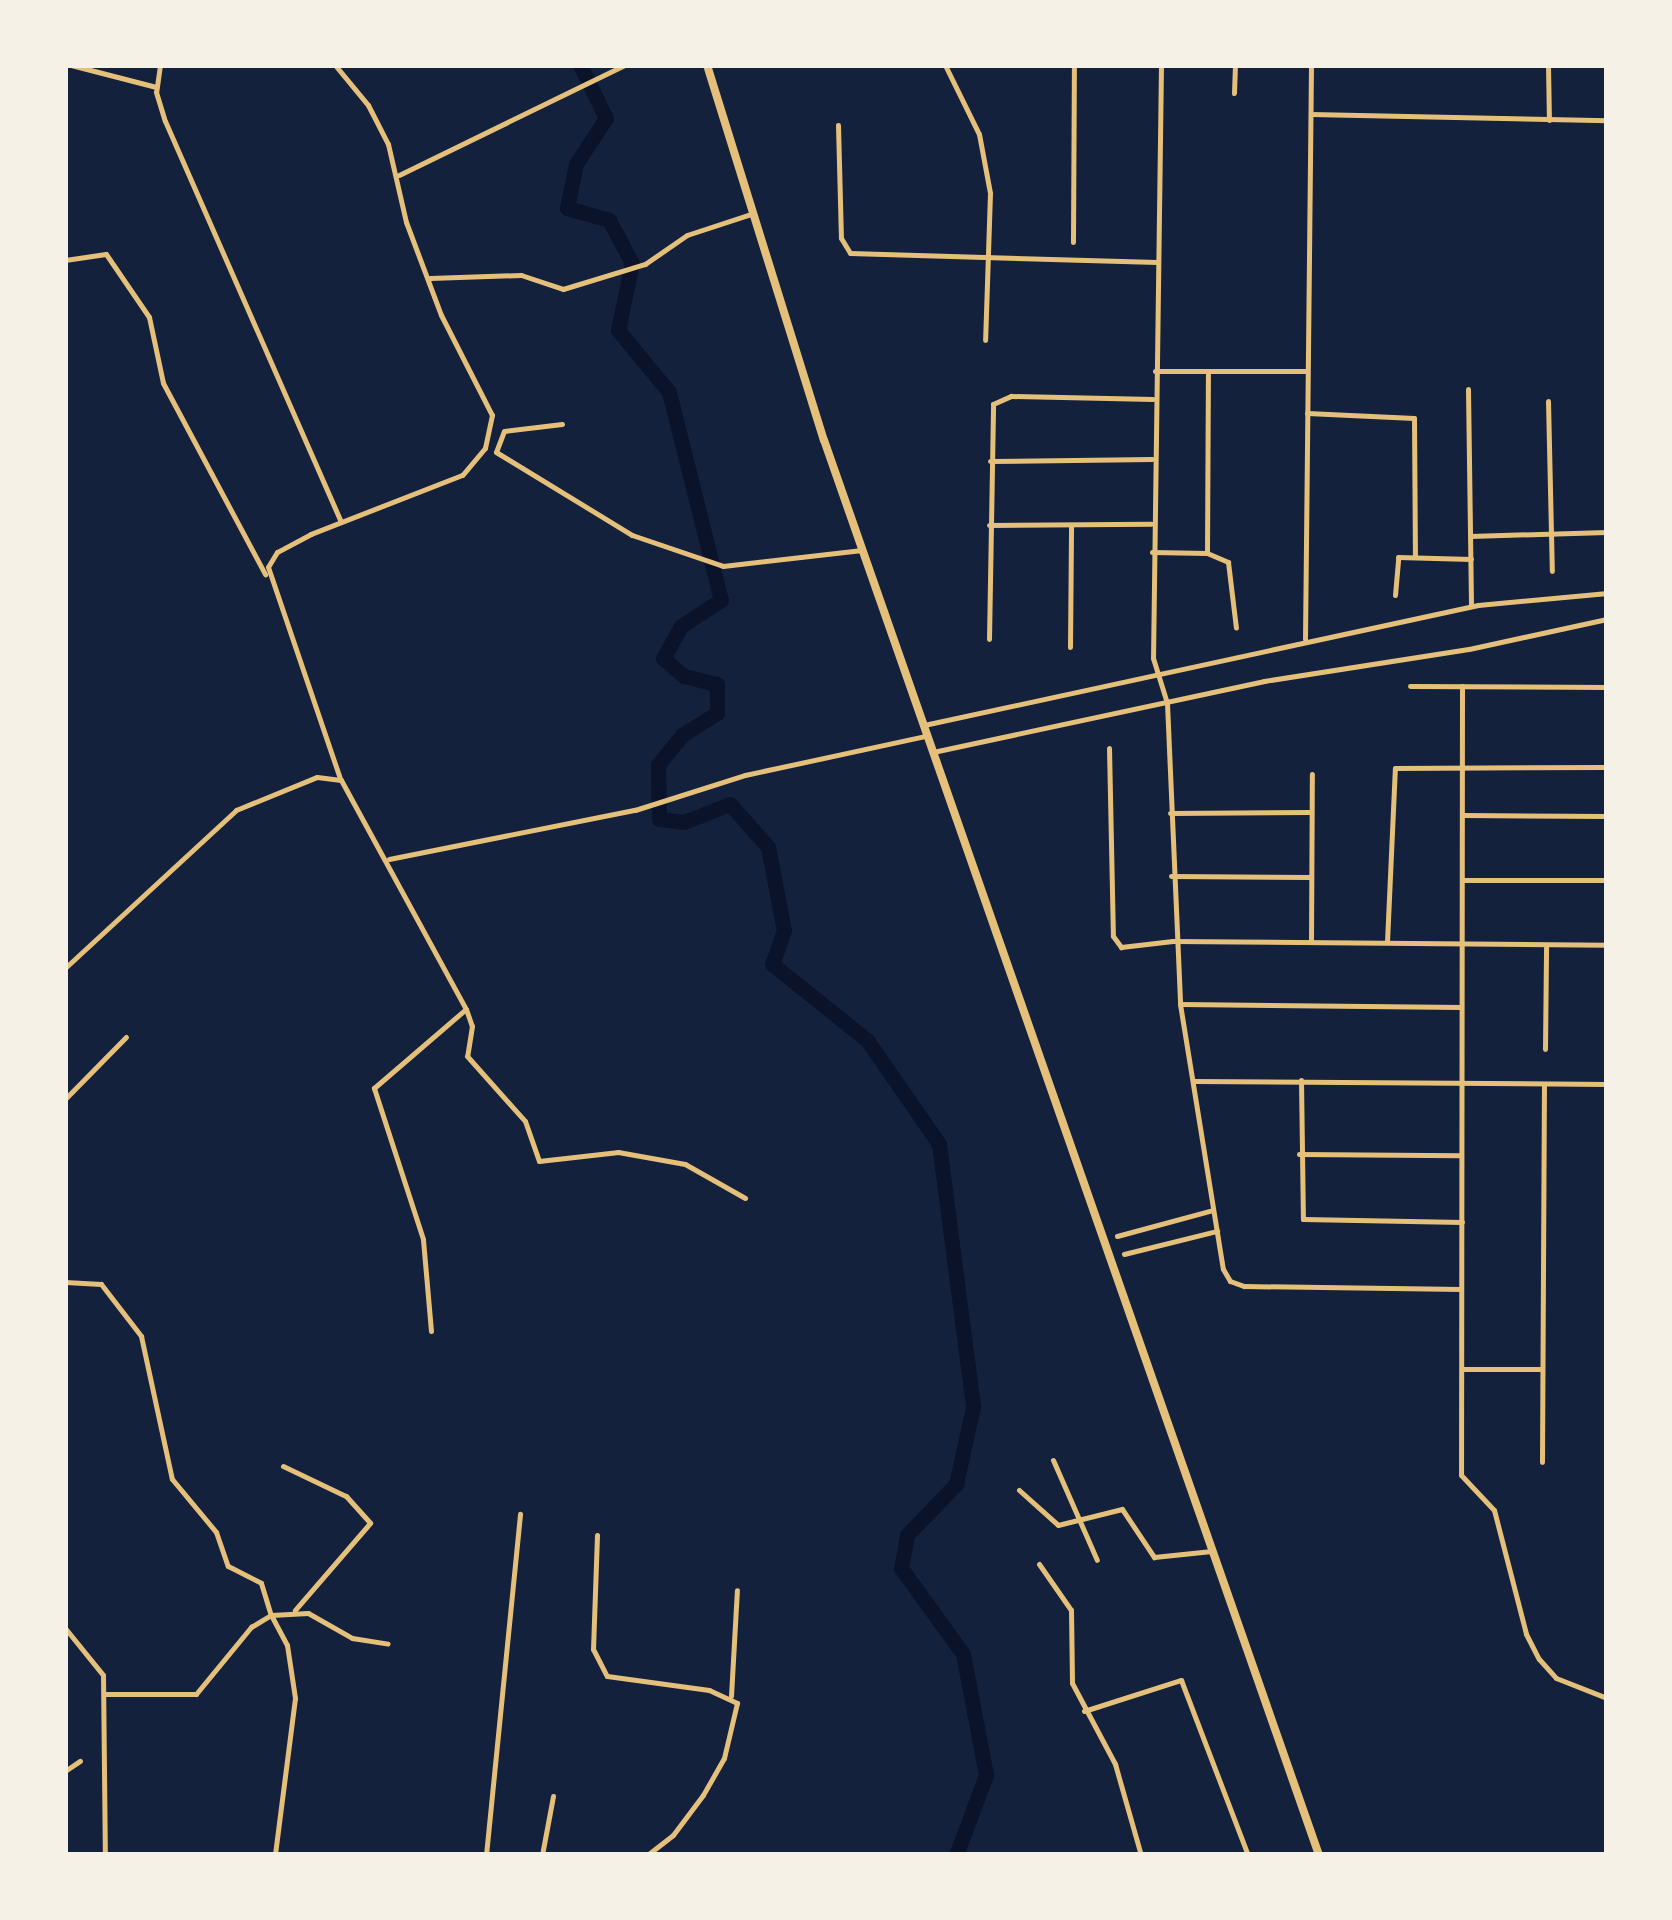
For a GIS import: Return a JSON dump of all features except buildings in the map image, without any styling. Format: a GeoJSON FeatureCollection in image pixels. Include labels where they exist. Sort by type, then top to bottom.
{"type":"FeatureCollection","features":[{"type":"Feature","properties":{"kind":"main road"},"geometry":{"type":"LineString","coordinates":[[706,65],[862,550],[1319,1855]]}},
{"type":"Feature","properties":{"kind":"street"},"geometry":{"type":"LineString","coordinates":[[71,65],[156,87]]}},
{"type":"Feature","properties":{"kind":"street"},"geometry":{"type":"LineString","coordinates":[[160,65],[156,87],[340,520]]}},
{"type":"Feature","properties":{"kind":"street"},"geometry":{"type":"LineString","coordinates":[[267,577],[277,552],[340,520],[462,475],[490,435],[486,395],[452,340],[406,222],[399,175],[368,105],[335,65]]}},
{"type":"Feature","properties":{"kind":"street"},"geometry":{"type":"LineString","coordinates":[[399,175],[625,65]]}},
{"type":"Feature","properties":{"kind":"street"},"geometry":{"type":"LineString","coordinates":[[945,65],[982,148],[990,194],[985,340]]}},
{"type":"Feature","properties":{"kind":"street"},"geometry":{"type":"LineString","coordinates":[[1073,242],[1074,65]]}},
{"type":"Feature","properties":{"kind":"street"},"geometry":{"type":"LineString","coordinates":[[1161,65],[1153,658],[1167,704],[1173,941],[1180,1004],[1223,1269],[1244,1286],[1462,1289]]}},
{"type":"Feature","properties":{"kind":"street"},"geometry":{"type":"LineString","coordinates":[[1234,65],[1234,93]]}},
{"type":"Feature","properties":{"kind":"street"},"geometry":{"type":"LineString","coordinates":[[1304,639],[1311,65]]}},
{"type":"Feature","properties":{"kind":"street"},"geometry":{"type":"LineString","coordinates":[[1548,65],[1549,120]]}},
{"type":"Feature","properties":{"kind":"street"},"geometry":{"type":"LineString","coordinates":[[1310,114],[1607,120]]}},
{"type":"Feature","properties":{"kind":"street"},"geometry":{"type":"LineString","coordinates":[[838,124],[841,238],[850,253],[1158,262]]}},
{"type":"Feature","properties":{"kind":"street"},"geometry":{"type":"LineString","coordinates":[[430,278],[520,275],[563,289],[645,264],[687,235],[751,214]]}},
{"type":"Feature","properties":{"kind":"street"},"geometry":{"type":"LineString","coordinates":[[65,260],[106,254],[150,318],[163,383],[267,577],[341,780],[389,858],[466,1009],[472,1026],[467,1056],[525,1120],[539,1161],[618,1152],[685,1164],[746,1198]]}},
{"type":"Feature","properties":{"kind":"street"},"geometry":{"type":"LineString","coordinates":[[1155,371],[1308,371]]}},
{"type":"Feature","properties":{"kind":"street"},"geometry":{"type":"LineString","coordinates":[[1207,553],[1208,371]]}},
{"type":"Feature","properties":{"kind":"street"},"geometry":{"type":"LineString","coordinates":[[1468,389],[1471,606]]}},
{"type":"Feature","properties":{"kind":"street"},"geometry":{"type":"LineString","coordinates":[[989,639],[990,414],[1001,398],[1154,399]]}},
{"type":"Feature","properties":{"kind":"street"},"geometry":{"type":"LineString","coordinates":[[1548,401],[1552,571]]}},
{"type":"Feature","properties":{"kind":"street"},"geometry":{"type":"LineString","coordinates":[[1307,413],[1414,418],[1415,556]]}},
{"type":"Feature","properties":{"kind":"street"},"geometry":{"type":"LineString","coordinates":[[562,424],[504,430],[496,452],[632,536],[694,561],[724,566],[862,550]]}},
{"type":"Feature","properties":{"kind":"street"},"geometry":{"type":"LineString","coordinates":[[990,461],[1153,459]]}},
{"type":"Feature","properties":{"kind":"street"},"geometry":{"type":"LineString","coordinates":[[989,525],[1152,524]]}},
{"type":"Feature","properties":{"kind":"street"},"geometry":{"type":"LineString","coordinates":[[1070,647],[1071,526]]}},
{"type":"Feature","properties":{"kind":"street"},"geometry":{"type":"LineString","coordinates":[[1470,536],[1607,532]]}},
{"type":"Feature","properties":{"kind":"street"},"geometry":{"type":"LineString","coordinates":[[1152,552],[1207,553],[1232,570],[1236,628]]}},
{"type":"Feature","properties":{"kind":"street"},"geometry":{"type":"LineString","coordinates":[[1395,595],[1395,562],[1415,556],[1471,559]]}},
{"type":"Feature","properties":{"kind":"street"},"geometry":{"type":"LineString","coordinates":[[924,725],[1304,639],[1471,606],[1607,593]]}},
{"type":"Feature","properties":{"kind":"street"},"geometry":{"type":"LineString","coordinates":[[934,752],[1607,619]]}},
{"type":"Feature","properties":{"kind":"street"},"geometry":{"type":"LineString","coordinates":[[1410,686],[1607,687]]}},
{"type":"Feature","properties":{"kind":"street"},"geometry":{"type":"LineString","coordinates":[[1462,686],[1461,1475],[1494,1510],[1526,1634],[1556,1678],[1607,1698]]}},
{"type":"Feature","properties":{"kind":"street"},"geometry":{"type":"LineString","coordinates":[[389,858],[635,810],[681,795],[927,736]]}},
{"type":"Feature","properties":{"kind":"street"},"geometry":{"type":"LineString","coordinates":[[1109,748],[1113,936],[1130,948],[1173,941],[1607,945]]}},
{"type":"Feature","properties":{"kind":"street"},"geometry":{"type":"LineString","coordinates":[[1387,942],[1390,774],[1402,764],[1607,767]]}},
{"type":"Feature","properties":{"kind":"street"},"geometry":{"type":"LineString","coordinates":[[1311,941],[1312,774]]}},
{"type":"Feature","properties":{"kind":"street"},"geometry":{"type":"LineString","coordinates":[[65,968],[236,810],[317,777],[341,780]]}},
{"type":"Feature","properties":{"kind":"street"},"geometry":{"type":"LineString","coordinates":[[1170,813],[1311,812]]}},
{"type":"Feature","properties":{"kind":"street"},"geometry":{"type":"LineString","coordinates":[[1464,816],[1607,816]]}},
{"type":"Feature","properties":{"kind":"street"},"geometry":{"type":"LineString","coordinates":[[1171,876],[1311,877]]}},
{"type":"Feature","properties":{"kind":"street"},"geometry":{"type":"LineString","coordinates":[[1462,880],[1607,880]]}},
{"type":"Feature","properties":{"kind":"street"},"geometry":{"type":"LineString","coordinates":[[1545,1050],[1546,945]]}},
{"type":"Feature","properties":{"kind":"street"},"geometry":{"type":"LineString","coordinates":[[1180,1004],[1461,1007]]}},
{"type":"Feature","properties":{"kind":"street"},"geometry":{"type":"LineString","coordinates":[[432,1331],[423,1240],[374,1088],[466,1009]]}},
{"type":"Feature","properties":{"kind":"street"},"geometry":{"type":"LineString","coordinates":[[65,1100],[126,1037]]}},
{"type":"Feature","properties":{"kind":"street"},"geometry":{"type":"LineString","coordinates":[[1193,1080],[1607,1084]]}},
{"type":"Feature","properties":{"kind":"street"},"geometry":{"type":"LineString","coordinates":[[1301,1080],[1300,1214],[1306,1222],[1462,1222]]}},
{"type":"Feature","properties":{"kind":"street"},"geometry":{"type":"LineString","coordinates":[[1542,1462],[1544,1083]]}},
{"type":"Feature","properties":{"kind":"street"},"geometry":{"type":"LineString","coordinates":[[1299,1154],[1462,1155]]}},
{"type":"Feature","properties":{"kind":"street"},"geometry":{"type":"LineString","coordinates":[[1118,1236],[1213,1210]]}},
{"type":"Feature","properties":{"kind":"street"},"geometry":{"type":"LineString","coordinates":[[1124,1254],[1216,1231]]}},
{"type":"Feature","properties":{"kind":"street"},"geometry":{"type":"LineString","coordinates":[[65,1282],[101,1284],[140,1336],[172,1479],[216,1532],[228,1566],[260,1583],[287,1645],[296,1698],[275,1855]]}},
{"type":"Feature","properties":{"kind":"street"},"geometry":{"type":"LineString","coordinates":[[1462,1368],[1541,1370]]}},
{"type":"Feature","properties":{"kind":"street"},"geometry":{"type":"LineString","coordinates":[[1053,1460],[1097,1560]]}},
{"type":"Feature","properties":{"kind":"street"},"geometry":{"type":"LineString","coordinates":[[283,1466],[346,1496],[370,1523],[295,1610]]}},
{"type":"Feature","properties":{"kind":"street"},"geometry":{"type":"LineString","coordinates":[[1019,1490],[1053,1523],[1078,1521],[1122,1509],[1154,1557],[1212,1552]]}},
{"type":"Feature","properties":{"kind":"street"},"geometry":{"type":"LineString","coordinates":[[486,1855],[520,1514]]}},
{"type":"Feature","properties":{"kind":"street"},"geometry":{"type":"LineString","coordinates":[[597,1536],[593,1648],[607,1676],[731,1696]]}},
{"type":"Feature","properties":{"kind":"street"},"geometry":{"type":"LineString","coordinates":[[1039,1564],[1071,1610],[1072,1683],[1115,1764],[1141,1855]]}},
{"type":"Feature","properties":{"kind":"street"},"geometry":{"type":"LineString","coordinates":[[647,1855],[673,1835],[724,1758],[737,1719],[731,1696],[738,1590]]}},
{"type":"Feature","properties":{"kind":"street"},"geometry":{"type":"LineString","coordinates":[[106,1694],[196,1694],[252,1627],[271,1614],[295,1610],[352,1638],[388,1644]]}},
{"type":"Feature","properties":{"kind":"street"},"geometry":{"type":"LineString","coordinates":[[65,1628],[96,1662],[106,1694],[104,1855]]}},
{"type":"Feature","properties":{"kind":"street"},"geometry":{"type":"LineString","coordinates":[[1084,1711],[1181,1680],[1248,1855]]}},
{"type":"Feature","properties":{"kind":"street"},"geometry":{"type":"LineString","coordinates":[[65,1772],[80,1761]]}},
{"type":"Feature","properties":{"kind":"street"},"geometry":{"type":"LineString","coordinates":[[542,1855],[553,1796]]}},
{"type":"Feature","properties":{"kind":"waterway"},"geometry":{"type":"LineString","coordinates":[[580,65],[606,118],[576,164],[567,208],[609,220],[632,263],[618,330],[669,392],[721,600],[681,626],[663,658],[684,676],[717,684],[717,713],[682,735],[658,765],[659,819],[684,822],[730,804],[768,847],[784,930],[772,964],[867,1040],[939,1144],[973,1407],[956,1484],[907,1535],[901,1568],[963,1654],[986,1775],[956,1855]]}}]}
